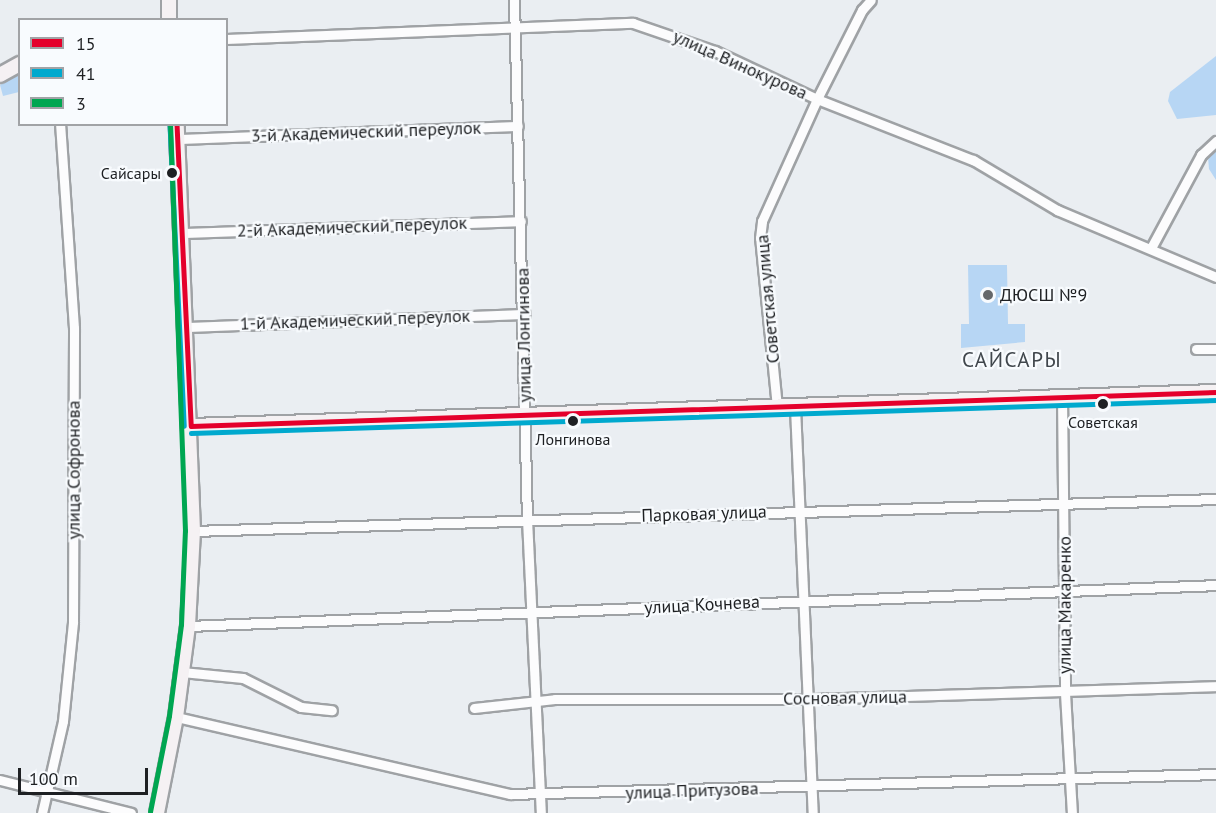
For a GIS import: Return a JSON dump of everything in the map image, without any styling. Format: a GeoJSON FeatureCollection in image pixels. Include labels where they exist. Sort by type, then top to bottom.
{"type":"FeatureCollection","features":[{"type":"Feature","properties":{"kind":"main road"},"geometry":{"type":"LineString","coordinates":[[169,0],[169,18]]}},
{"type":"Feature","properties":{"kind":"main road"},"geometry":{"type":"LineString","coordinates":[[0,75],[18,65]]}},
{"type":"Feature","properties":{"kind":"main road"},"geometry":{"type":"LineString","coordinates":[[157,813],[176,717],[188,626],[193,531],[177,126]]}},
{"type":"Feature","properties":{"kind":"main road"},"geometry":{"type":"LineString","coordinates":[[190,426],[526,417],[1216,392]]}},
{"type":"Feature","properties":{"kind":"street","name":"улица Лонгинова"},"geometry":{"type":"LineString","coordinates":[[514,0],[525,314],[527,519],[541,813]]}},
{"type":"Feature","properties":{"kind":"street","name":"Советская улица"},"geometry":{"type":"LineString","coordinates":[[777,407],[760,238],[762,220],[817,99],[862,10],[871,0]]}},
{"type":"Feature","properties":{"kind":"street","name":"улица Винокурова"},"geometry":{"type":"LineString","coordinates":[[228,39],[633,23],[714,51],[817,99],[973,160],[1057,210],[1216,277]]}},
{"type":"Feature","properties":{"kind":"street","name":"улица Софронова"},"geometry":{"type":"LineString","coordinates":[[42,813],[63,721],[73,622],[74,328],[60,126]]}},
{"type":"Feature","properties":{"kind":"street","name":"3-й Академический переулок"},"geometry":{"type":"LineString","coordinates":[[178,139],[518,126]]}},
{"type":"Feature","properties":{"kind":"street"},"geometry":{"type":"LineString","coordinates":[[1151,248],[1201,155],[1216,141]]}},
{"type":"Feature","properties":{"kind":"street","name":"2-й Академический переулок"},"geometry":{"type":"LineString","coordinates":[[182,233],[521,220]]}},
{"type":"Feature","properties":{"kind":"street","name":"1-й Академический переулок"},"geometry":{"type":"LineString","coordinates":[[186,327],[525,314]]}},
{"type":"Feature","properties":{"kind":"street"},"geometry":{"type":"LineString","coordinates":[[1196,349],[1216,349]]}},
{"type":"Feature","properties":{"kind":"street","name":"улица Макаренко"},"geometry":{"type":"LineString","coordinates":[[1062,396],[1065,504],[1065,693],[1072,813]]}},
{"type":"Feature","properties":{"kind":"street"},"geometry":{"type":"LineString","coordinates":[[795,407],[813,813]]}},
{"type":"Feature","properties":{"kind":"street","name":"Парковая улица"},"geometry":{"type":"LineString","coordinates":[[193,531],[1216,499]]}},
{"type":"Feature","properties":{"kind":"street","name":"улица Кочнева"},"geometry":{"type":"LineString","coordinates":[[188,626],[1216,585]]}},
{"type":"Feature","properties":{"kind":"street"},"geometry":{"type":"LineString","coordinates":[[182,672],[243,678],[301,707],[332,710]]}},
{"type":"Feature","properties":{"kind":"street","name":"Сосновая улица"},"geometry":{"type":"LineString","coordinates":[[474,708],[536,701],[809,699],[1065,693],[1216,686]]}},
{"type":"Feature","properties":{"kind":"street","name":"улица Притузова"},"geometry":{"type":"LineString","coordinates":[[176,717],[505,794],[539,795],[1216,774]]}},
{"type":"Feature","properties":{"kind":"street"},"geometry":{"type":"LineString","coordinates":[[0,780],[131,813]]}},
{"type":"Feature","properties":{"kind":"shaded area"},"geometry":{"type":"Polygon","coordinates":[[[1216,56],[1216,115],[1177,119],[1168,101],[1170,92],[1216,56]]]}},
{"type":"Feature","properties":{"kind":"shaded area"},"geometry":{"type":"Polygon","coordinates":[[[18,74],[18,92],[3,96],[0,85],[18,74]]]}},
{"type":"Feature","properties":{"kind":"shaded area"},"geometry":{"type":"Polygon","coordinates":[[[1216,143],[1216,180],[1209,169],[1208,157],[1216,143]]]}},
{"type":"Feature","properties":{"kind":"shaded area","name":"ДЮСШ №9"},"geometry":{"type":"Polygon","coordinates":[[[968,265],[1007,265],[1008,324],[1025,324],[1025,342],[961,348],[961,324],[969,324],[968,265]]]}},
{"type":"Feature","properties":{"kind":"transit line","name":"41"},"geometry":{"type":"LineString","coordinates":[[170,126],[184,426]]}},
{"type":"Feature","properties":{"kind":"transit line","name":"3"},"geometry":{"type":"LineString","coordinates":[[150,812],[169,716],[181,625],[185,531],[170,126]]}},
{"type":"Feature","properties":{"kind":"transit line","name":"15"},"geometry":{"type":"LineString","coordinates":[[177,126],[191,426]]}},
{"type":"Feature","properties":{"kind":"transit line","name":"15"},"geometry":{"type":"LineString","coordinates":[[191,426],[1216,392]]}},
{"type":"Feature","properties":{"kind":"transit line","name":"41"},"geometry":{"type":"LineString","coordinates":[[191,433],[1216,400]]}},
{"type":"Feature","properties":{"kind":"place","name":"Сайсары"},"geometry":{"type":"Point","coordinates":[172,173]}},
{"type":"Feature","properties":{"kind":"place","name":"ДЮСШ №9"},"geometry":{"type":"Point","coordinates":[988,295]}},
{"type":"Feature","properties":{"kind":"place","name":"Советская"},"geometry":{"type":"Point","coordinates":[1103,404]}},
{"type":"Feature","properties":{"kind":"place","name":"Лонгинова"},"geometry":{"type":"Point","coordinates":[573,421]}},
{"type":"Feature","properties":{"kind":"district","name":"САЙСАРЫ"},"geometry":{"type":"Point","coordinates":[1012,360]}}]}
